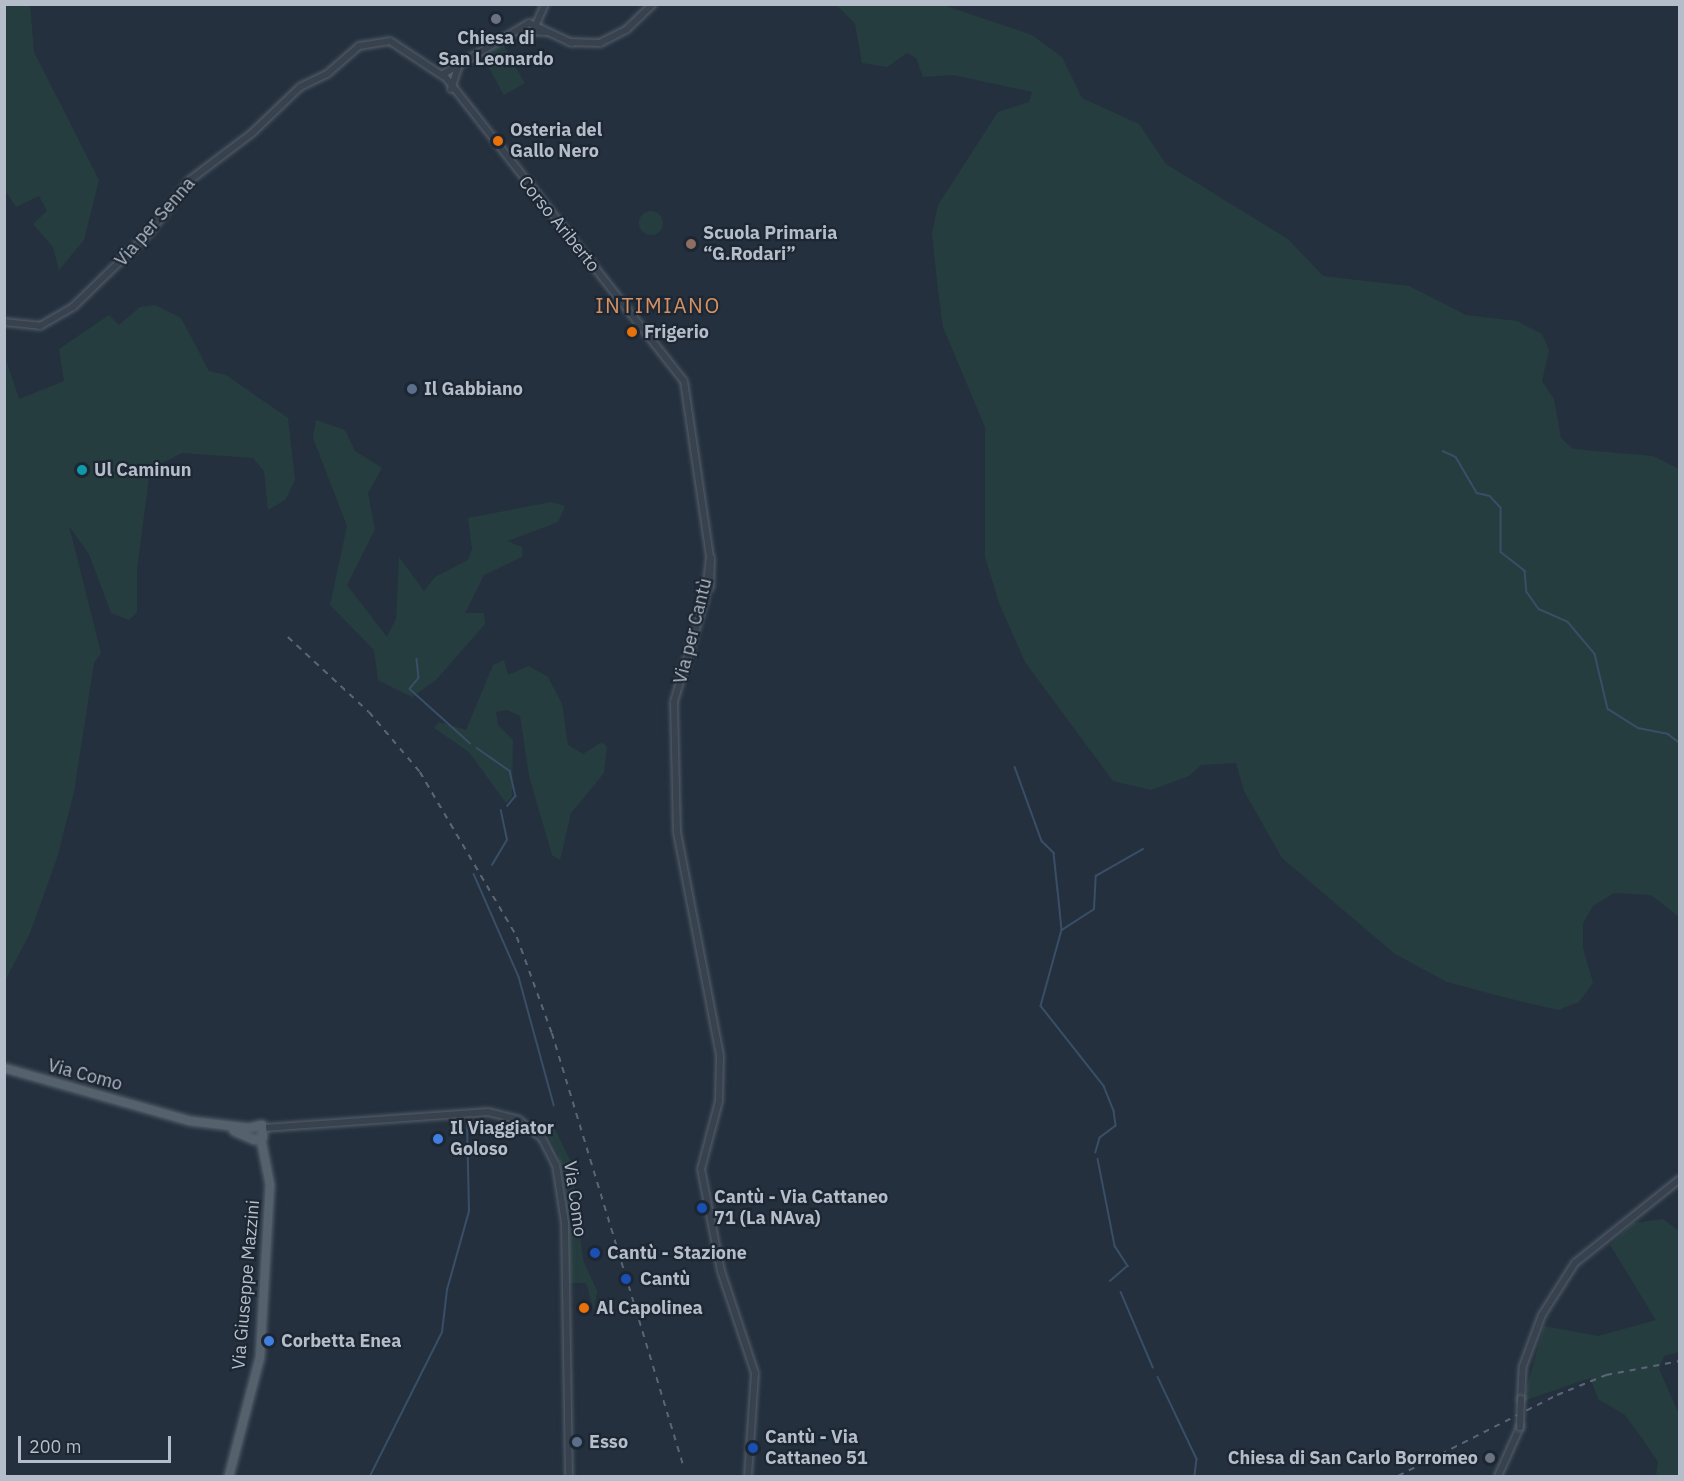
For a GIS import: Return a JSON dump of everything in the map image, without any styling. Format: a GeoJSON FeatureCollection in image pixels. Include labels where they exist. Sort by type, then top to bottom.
{"type":"FeatureCollection","features":[{"type":"Feature","properties":{"kind":"main road","name":"Via Como"},"geometry":{"type":"LineString","coordinates":[[4,1068],[257,1135]]}},
{"type":"Feature","properties":{"kind":"main road","name":"Via Giuseppe Mazzini"},"geometry":{"type":"LineString","coordinates":[[229,1476],[260,1357],[270,1214],[267,1164],[257,1135]]}},
{"type":"Feature","properties":{"kind":"street"},"geometry":{"type":"LineString","coordinates":[[519,31],[537,22],[545,4]]}},
{"type":"Feature","properties":{"kind":"street"},"geometry":{"type":"LineString","coordinates":[[510,33],[537,28],[572,43],[600,43],[627,29],[653,4]]}},
{"type":"Feature","properties":{"kind":"street"},"geometry":{"type":"LineString","coordinates":[[449,74],[461,62],[510,33],[537,22]]}},
{"type":"Feature","properties":{"kind":"street"},"geometry":{"type":"LineString","coordinates":[[537,22],[572,43]]}},
{"type":"Feature","properties":{"kind":"street","name":"Via per Senna"},"geometry":{"type":"LineString","coordinates":[[4,322],[40,326],[73,308],[150,232],[190,180],[252,134],[295,91],[373,41],[399,44],[449,74]]}},
{"type":"Feature","properties":{"kind":"street","name":"Corso Ariberto"},"geometry":{"type":"LineString","coordinates":[[449,74],[451,89],[644,330]]}},
{"type":"Feature","properties":{"kind":"street","name":"Via per Cantù"},"geometry":{"type":"LineString","coordinates":[[644,330],[684,381],[710,558],[705,599],[674,702],[677,832],[689,911],[720,1056],[719,1101],[701,1158],[706,1197],[721,1271],[756,1384],[748,1476]]}},
{"type":"Feature","properties":{"kind":"street","name":"Via Como"},"geometry":{"type":"LineString","coordinates":[[257,1135],[306,1125],[496,1113],[528,1125],[546,1144],[556,1165],[565,1223],[569,1476]]}},
{"type":"Feature","properties":{"kind":"street"},"geometry":{"type":"LineString","coordinates":[[1498,1476],[1520,1427],[1523,1366],[1542,1315],[1575,1263],[1680,1179]]}},
{"type":"Feature","properties":{"kind":"green space"},"geometry":{"type":"Polygon","coordinates":[[[4,5],[30,5],[34,52],[99,180],[84,240],[59,270],[53,247],[33,224],[47,211],[39,196],[16,207],[5,190],[4,5]]]}},
{"type":"Feature","properties":{"kind":"green space"},"geometry":{"type":"Polygon","coordinates":[[[837,5],[943,5],[1032,35],[1062,57],[1082,98],[1139,124],[1166,164],[1288,239],[1323,276],[1409,286],[1466,315],[1517,321],[1542,334],[1549,350],[1542,381],[1554,399],[1561,438],[1573,449],[1653,456],[1679,469],[1679,917],[1651,895],[1614,893],[1593,906],[1583,923],[1583,948],[1593,983],[1579,1002],[1558,1010],[1507,998],[1447,982],[1395,954],[1282,858],[1244,791],[1236,763],[1201,765],[1189,776],[1151,790],[1113,781],[1025,662],[999,603],[985,557],[985,427],[943,327],[937,282],[932,233],[938,205],[998,112],[1029,102],[1032,92],[953,75],[923,77],[916,58],[907,53],[887,67],[862,63],[855,24],[837,5]]]}},
{"type":"Feature","properties":{"kind":"green space"},"geometry":{"type":"Polygon","coordinates":[[[503,44],[525,83],[504,95],[482,56],[503,44]]]}},
{"type":"Feature","properties":{"kind":"green space"},"geometry":{"type":"Polygon","coordinates":[[[651,211],[660,214],[663,223],[660,232],[651,235],[642,232],[639,223],[642,214],[651,211]]]}},
{"type":"Feature","properties":{"kind":"green space"},"geometry":{"type":"Polygon","coordinates":[[[155,305],[181,318],[209,371],[226,375],[288,418],[295,480],[285,500],[268,510],[264,471],[253,458],[182,453],[150,469],[137,570],[137,612],[129,620],[111,613],[89,554],[69,526],[101,653],[94,663],[74,792],[57,858],[30,933],[5,981],[5,357],[19,399],[64,381],[59,349],[109,315],[119,325],[140,307],[155,305]]]}},
{"type":"Feature","properties":{"kind":"green space"},"geometry":{"type":"Polygon","coordinates":[[[316,420],[345,430],[355,451],[382,468],[368,493],[375,529],[347,585],[387,637],[396,619],[399,557],[424,591],[435,577],[468,560],[472,549],[468,518],[551,502],[565,506],[558,522],[507,541],[522,547],[522,557],[484,575],[465,613],[484,613],[485,624],[435,681],[412,697],[378,680],[374,650],[330,605],[347,526],[313,438],[316,420]]]}},
{"type":"Feature","properties":{"kind":"green space"},"geometry":{"type":"Polygon","coordinates":[[[504,660],[508,675],[529,666],[548,677],[562,704],[568,745],[583,754],[602,742],[607,747],[604,773],[571,813],[560,860],[552,855],[529,776],[520,716],[507,710],[496,712],[498,725],[513,740],[512,797],[506,803],[469,752],[434,728],[439,722],[466,730],[493,665],[504,660]]]}},
{"type":"Feature","properties":{"kind":"green space"},"geometry":{"type":"Polygon","coordinates":[[[554,1127],[571,1162],[583,1260],[597,1291],[594,1311],[586,1283],[570,1283],[565,1193],[558,1153],[548,1135],[554,1127]]]}},
{"type":"Feature","properties":{"kind":"green space"},"geometry":{"type":"Polygon","coordinates":[[[1663,1219],[1679,1231],[1679,1352],[1664,1356],[1659,1369],[1679,1414],[1679,1476],[1656,1476],[1658,1462],[1642,1438],[1624,1414],[1599,1400],[1590,1378],[1523,1401],[1544,1326],[1598,1336],[1656,1320],[1610,1245],[1633,1223],[1663,1219]]]}},
{"type":"Feature","properties":{"kind":"waterway"},"geometry":{"type":"LineString","coordinates":[[1443,451],[1456,457],[1477,493],[1490,496],[1501,508],[1501,552],[1525,571],[1527,592],[1539,609],[1568,622],[1595,654],[1608,709],[1638,728],[1668,734],[1680,743]]}},
{"type":"Feature","properties":{"kind":"waterway"},"geometry":{"type":"LineString","coordinates":[[417,659],[419,678],[410,689],[470,743]]}},
{"type":"Feature","properties":{"kind":"waterway"},"geometry":{"type":"LineString","coordinates":[[477,748],[510,771],[516,796],[508,806]]}},
{"type":"Feature","properties":{"kind":"waterway"},"geometry":{"type":"LineString","coordinates":[[1015,767],[1042,841],[1054,853],[1062,930],[1041,1006],[1104,1086],[1114,1111],[1116,1126],[1100,1138],[1096,1152]]}},
{"type":"Feature","properties":{"kind":"waterway"},"geometry":{"type":"LineString","coordinates":[[492,865],[507,840],[501,811]]}},
{"type":"Feature","properties":{"kind":"waterway"},"geometry":{"type":"LineString","coordinates":[[1062,930],[1094,909],[1096,876],[1143,849]]}},
{"type":"Feature","properties":{"kind":"waterway"},"geometry":{"type":"LineString","coordinates":[[474,874],[519,977],[554,1105]]}},
{"type":"Feature","properties":{"kind":"waterway"},"geometry":{"type":"LineString","coordinates":[[370,1476],[442,1332],[447,1290],[469,1211],[467,1124]]}},
{"type":"Feature","properties":{"kind":"waterway"},"geometry":{"type":"LineString","coordinates":[[1098,1159],[1115,1246],[1128,1266],[1111,1281]]}},
{"type":"Feature","properties":{"kind":"waterway"},"geometry":{"type":"LineString","coordinates":[[1121,1292],[1153,1367]]}},
{"type":"Feature","properties":{"kind":"waterway"},"geometry":{"type":"LineString","coordinates":[[1158,1377],[1197,1459],[1195,1476]]}},
{"type":"Feature","properties":{"kind":"railway"},"geometry":{"type":"LineString","coordinates":[[288,637],[369,712],[420,772],[517,937],[552,1033],[684,1467]]}},
{"type":"Feature","properties":{"kind":"railway"},"geometry":{"type":"LineString","coordinates":[[1398,1476],[1557,1395],[1606,1375],[1680,1361]]}},
{"type":"Feature","properties":{"kind":"place","name":"Chiesa di San Leonardo"},"geometry":{"type":"Point","coordinates":[496,19]}},
{"type":"Feature","properties":{"kind":"place","name":"Osteria del Gallo Nero"},"geometry":{"type":"Point","coordinates":[498,141]}},
{"type":"Feature","properties":{"kind":"place","name":"Scuola Primaria “G.Rodari”"},"geometry":{"type":"Point","coordinates":[691,244]}},
{"type":"Feature","properties":{"kind":"place","name":"Frigerio"},"geometry":{"type":"Point","coordinates":[632,332]}},
{"type":"Feature","properties":{"kind":"place","name":"Il Gabbiano"},"geometry":{"type":"Point","coordinates":[412,389]}},
{"type":"Feature","properties":{"kind":"place","name":"Ul Caminun"},"geometry":{"type":"Point","coordinates":[82,470]}},
{"type":"Feature","properties":{"kind":"place","name":"Il Viaggiator Goloso"},"geometry":{"type":"Point","coordinates":[438,1139]}},
{"type":"Feature","properties":{"kind":"place","name":"Cantù - Via Cattaneo 71 (La NAva)"},"geometry":{"type":"Point","coordinates":[702,1208]}},
{"type":"Feature","properties":{"kind":"place","name":"Cantù - Stazione"},"geometry":{"type":"Point","coordinates":[595,1253]}},
{"type":"Feature","properties":{"kind":"place","name":"Cantù"},"geometry":{"type":"Point","coordinates":[626,1279]}},
{"type":"Feature","properties":{"kind":"place","name":"Al Capolinea"},"geometry":{"type":"Point","coordinates":[584,1308]}},
{"type":"Feature","properties":{"kind":"place","name":"Corbetta Enea"},"geometry":{"type":"Point","coordinates":[269,1341]}},
{"type":"Feature","properties":{"kind":"place","name":"Esso"},"geometry":{"type":"Point","coordinates":[577,1442]}},
{"type":"Feature","properties":{"kind":"place","name":"Cantù - Via Cattaneo 51"},"geometry":{"type":"Point","coordinates":[753,1448]}},
{"type":"Feature","properties":{"kind":"place","name":"Chiesa di San Carlo Borromeo"},"geometry":{"type":"Point","coordinates":[1490,1458]}},
{"type":"Feature","properties":{"kind":"district","name":"INTIMIANO"},"geometry":{"type":"Point","coordinates":[658,305]}}]}
